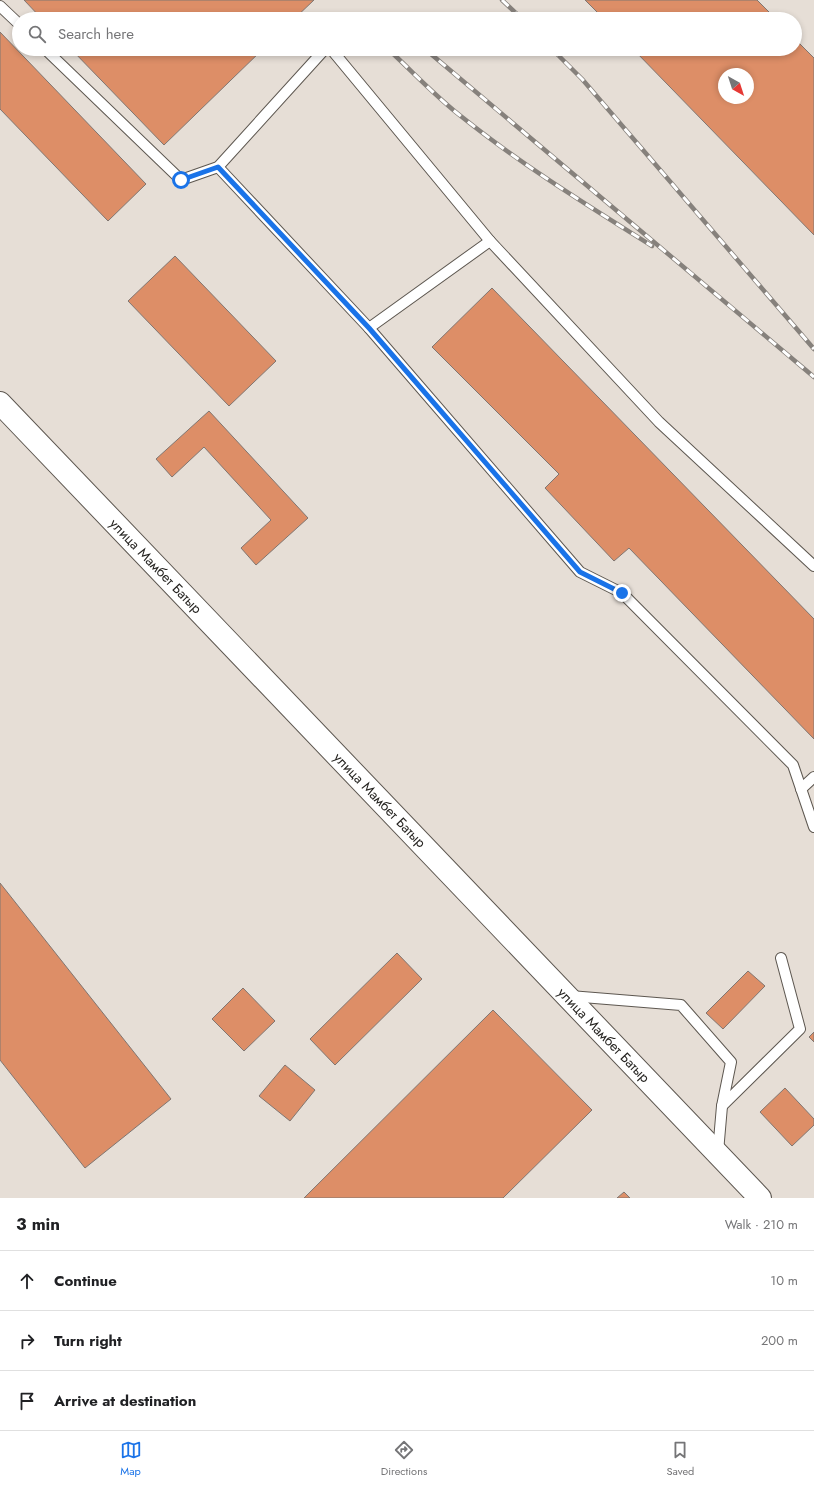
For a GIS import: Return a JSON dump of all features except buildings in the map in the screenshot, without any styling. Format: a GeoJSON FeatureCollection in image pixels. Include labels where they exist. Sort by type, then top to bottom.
{"type":"FeatureCollection","features":[{"type":"Feature","properties":{"kind":"main road","name":"улица Мамбет Батыр"},"geometry":{"type":"LineString","coordinates":[[0,402],[760,1198]]}},
{"type":"Feature","properties":{"kind":"lane"},"geometry":{"type":"LineString","coordinates":[[0,6],[12,17]]}},
{"type":"Feature","properties":{"kind":"lane"},"geometry":{"type":"LineString","coordinates":[[52,56],[181,180],[218,167],[319,56]]}},
{"type":"Feature","properties":{"kind":"lane"},"geometry":{"type":"LineString","coordinates":[[338,56],[490,240],[660,422],[814,566]]}},
{"type":"Feature","properties":{"kind":"lane"},"geometry":{"type":"LineString","coordinates":[[218,167],[369,328],[580,572],[622,593],[793,765],[814,827]]}},
{"type":"Feature","properties":{"kind":"lane"},"geometry":{"type":"LineString","coordinates":[[369,328],[490,240]]}},
{"type":"Feature","properties":{"kind":"lane"},"geometry":{"type":"LineString","coordinates":[[801,789],[814,777]]}},
{"type":"Feature","properties":{"kind":"lane"},"geometry":{"type":"LineString","coordinates":[[722,1106],[800,1029],[781,958]]}},
{"type":"Feature","properties":{"kind":"lane"},"geometry":{"type":"LineString","coordinates":[[567,996],[681,1005],[731,1062],[722,1106],[718,1154]]}},
{"type":"Feature","properties":{"kind":"railway"},"geometry":{"type":"LineString","coordinates":[[502,0],[515,12]]}},
{"type":"Feature","properties":{"kind":"railway"},"geometry":{"type":"LineString","coordinates":[[395,56],[443,101],[485,135],[555,184],[652,246]]}},
{"type":"Feature","properties":{"kind":"railway"},"geometry":{"type":"LineString","coordinates":[[433,56],[814,377]]}},
{"type":"Feature","properties":{"kind":"railway"},"geometry":{"type":"LineString","coordinates":[[559,56],[582,79],[814,349]]}},
{"type":"Feature","properties":{"kind":"route"},"geometry":{"type":"LineString","coordinates":[[181,180],[218,167],[369,328],[580,572],[622,593]]}}]}
